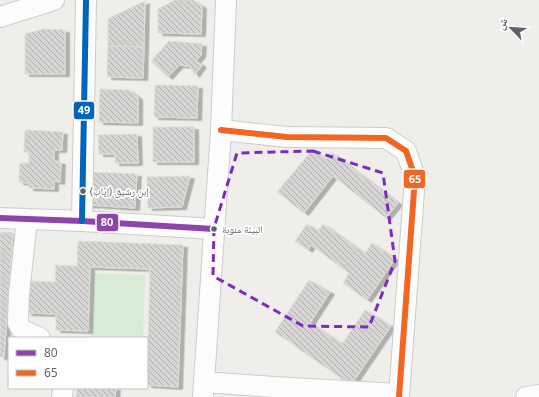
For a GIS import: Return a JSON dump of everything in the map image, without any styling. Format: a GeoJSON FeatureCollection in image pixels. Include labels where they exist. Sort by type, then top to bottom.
{"type":"FeatureCollection","features":[{"type":"Feature","properties":{"kind":"street"},"geometry":{"type":"LineString","coordinates":[[0,17],[54,0]]}},
{"type":"Feature","properties":{"kind":"street"},"geometry":{"type":"LineString","coordinates":[[82,221],[86,0]]}},
{"type":"Feature","properties":{"kind":"street"},"geometry":{"type":"LineString","coordinates":[[221,130],[287,137],[386,138],[406,151],[415,177],[399,395],[274,387],[203,390],[221,130],[226,0]]}},
{"type":"Feature","properties":{"kind":"street"},"geometry":{"type":"LineString","coordinates":[[0,218],[82,221],[214,229]]}},
{"type":"Feature","properties":{"kind":"street"},"geometry":{"type":"LineString","coordinates":[[27,219],[19,294],[18,323],[22,330],[38,337]]}},
{"type":"Feature","properties":{"kind":"street"},"geometry":{"type":"LineString","coordinates":[[526,397],[539,395]]}},
{"type":"Feature","properties":{"kind":"highlighted area"},"geometry":{"type":"Polygon","coordinates":[[[313,151],[383,173],[395,261],[369,327],[303,326],[213,276],[214,228],[237,153],[313,151]]]}},
{"type":"Feature","properties":{"kind":"green space"},"geometry":{"type":"Polygon","coordinates":[[[94,273],[145,275],[143,337],[91,337],[94,273]]]}},
{"type":"Feature","properties":{"kind":"building"},"geometry":{"type":"Polygon","coordinates":[[[175,0],[193,0],[202,6],[201,34],[158,33],[158,9],[175,0]]]}},
{"type":"Feature","properties":{"kind":"building"},"geometry":{"type":"Polygon","coordinates":[[[145,1],[144,47],[108,46],[108,19],[145,1]]]}},
{"type":"Feature","properties":{"kind":"building"},"geometry":{"type":"Polygon","coordinates":[[[44,29],[65,30],[65,74],[25,74],[25,34],[44,29]]]}},
{"type":"Feature","properties":{"kind":"building"},"geometry":{"type":"Polygon","coordinates":[[[169,41],[202,44],[201,55],[196,61],[202,65],[195,75],[189,66],[179,65],[168,77],[151,61],[169,41]]]}},
{"type":"Feature","properties":{"kind":"building"},"geometry":{"type":"Polygon","coordinates":[[[108,46],[144,47],[143,78],[107,77],[108,46]]]}},
{"type":"Feature","properties":{"kind":"building"},"geometry":{"type":"Polygon","coordinates":[[[155,85],[198,86],[197,118],[154,117],[155,85]]]}},
{"type":"Feature","properties":{"kind":"building"},"geometry":{"type":"Polygon","coordinates":[[[100,89],[129,90],[138,97],[138,123],[99,122],[100,89]]]}},
{"type":"Feature","properties":{"kind":"building"},"geometry":{"type":"Polygon","coordinates":[[[153,127],[194,127],[194,162],[153,162],[153,127]]]}},
{"type":"Feature","properties":{"kind":"building"},"geometry":{"type":"Polygon","coordinates":[[[25,130],[63,132],[62,150],[54,150],[54,161],[61,162],[60,182],[54,181],[54,189],[29,188],[29,183],[19,182],[20,163],[29,163],[29,152],[24,152],[25,130]]]}},
{"type":"Feature","properties":{"kind":"building"},"geometry":{"type":"Polygon","coordinates":[[[137,134],[138,163],[115,163],[115,154],[99,154],[98,135],[137,134]]]}},
{"type":"Feature","properties":{"kind":"building"},"geometry":{"type":"Polygon","coordinates":[[[312,150],[326,160],[332,153],[398,203],[386,218],[333,176],[304,213],[277,192],[312,150]]]}},
{"type":"Feature","properties":{"kind":"building"},"geometry":{"type":"Polygon","coordinates":[[[90,172],[137,174],[135,208],[88,205],[90,172]]]}},
{"type":"Feature","properties":{"kind":"building"},"geometry":{"type":"Polygon","coordinates":[[[190,176],[182,207],[148,208],[147,177],[190,176]]]}},
{"type":"Feature","properties":{"kind":"building"},"geometry":{"type":"Polygon","coordinates":[[[307,224],[318,231],[323,224],[365,254],[372,243],[395,259],[367,300],[343,283],[349,273],[311,245],[308,250],[295,241],[307,224]]]}},
{"type":"Feature","properties":{"kind":"building"},"geometry":{"type":"Polygon","coordinates":[[[0,232],[13,233],[4,357],[0,357],[0,232]]]}},
{"type":"Feature","properties":{"kind":"building"},"geometry":{"type":"Polygon","coordinates":[[[78,241],[183,245],[178,387],[148,385],[150,269],[90,267],[88,331],[56,330],[56,314],[27,313],[29,281],[55,282],[56,265],[77,266],[78,241]]]}},
{"type":"Feature","properties":{"kind":"building"},"geometry":{"type":"Polygon","coordinates":[[[309,280],[330,292],[310,323],[342,344],[365,310],[391,326],[351,385],[275,332],[309,280]]]}},
{"type":"Feature","properties":{"kind":"building"},"geometry":{"type":"Polygon","coordinates":[[[77,389],[116,389],[115,397],[76,397],[77,389]]]}},
{"type":"Feature","properties":{"kind":"transit line","name":"49"},"geometry":{"type":"LineString","coordinates":[[82,221],[86,0]]}},
{"type":"Feature","properties":{"kind":"transit line","name":"65"},"geometry":{"type":"LineString","coordinates":[[221,130],[287,137],[386,138],[406,151],[415,177],[399,397]]}},
{"type":"Feature","properties":{"kind":"transit line","name":"80"},"geometry":{"type":"LineString","coordinates":[[0,218],[82,221],[214,229]]}},
{"type":"Feature","properties":{"kind":"place","name":"إبن رشيق (إياب)"},"geometry":{"type":"Point","coordinates":[83,191]}},
{"type":"Feature","properties":{"kind":"place","name":"البيئة منوبة"},"geometry":{"type":"Point","coordinates":[214,229]}}]}
